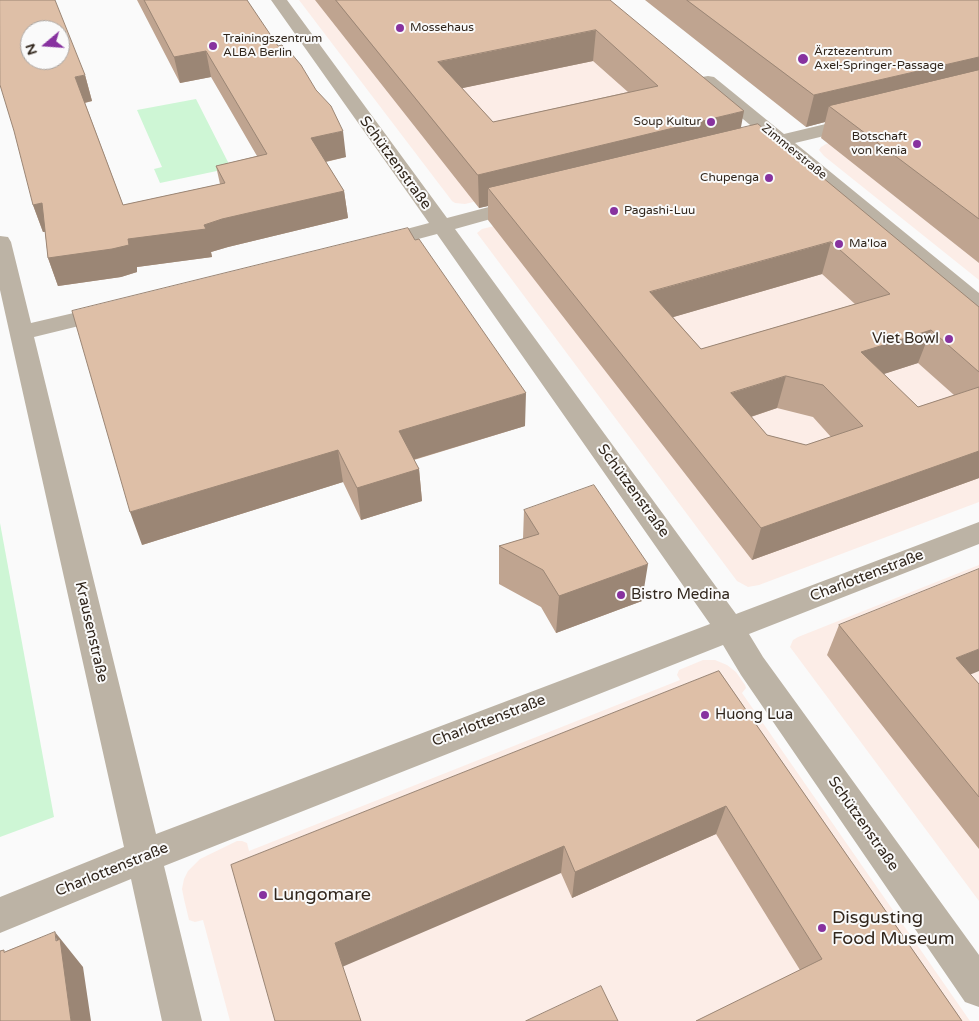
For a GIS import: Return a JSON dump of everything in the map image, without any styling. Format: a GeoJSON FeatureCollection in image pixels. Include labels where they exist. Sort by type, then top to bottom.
{"type":"FeatureCollection","features":[{"type":"Feature","properties":{"kind":"street","name":"Schützenstraße"},"geometry":{"type":"LineString","coordinates":[[279,0],[697,580],[752,666],[979,988]]}},
{"type":"Feature","properties":{"kind":"street","name":"Zimmerstraße"},"geometry":{"type":"LineString","coordinates":[[696,72],[979,304]]}},
{"type":"Feature","properties":{"kind":"street"},"geometry":{"type":"LineString","coordinates":[[726,154],[878,117]]}},
{"type":"Feature","properties":{"kind":"street"},"geometry":{"type":"LineString","coordinates":[[355,249],[540,200]]}},
{"type":"Feature","properties":{"kind":"street","name":"Krausenstraße"},"geometry":{"type":"LineString","coordinates":[[0,242],[182,1021]]}},
{"type":"Feature","properties":{"kind":"street"},"geometry":{"type":"LineString","coordinates":[[22,333],[128,307]]}},
{"type":"Feature","properties":{"kind":"street","name":"Charlottenstraße"},"geometry":{"type":"LineString","coordinates":[[0,915],[249,814],[979,533]]}},
{"type":"Feature","properties":{"kind":"shaded area"},"geometry":{"type":"Polygon","coordinates":[[[299,0],[589,0],[732,139],[465,204],[455,203],[299,0]]]}},
{"type":"Feature","properties":{"kind":"shaded area"},"geometry":{"type":"Polygon","coordinates":[[[979,105],[979,280],[824,156],[819,150],[826,144],[979,105]]]}},
{"type":"Feature","properties":{"kind":"shaded area"},"geometry":{"type":"Polygon","coordinates":[[[756,161],[979,329],[979,502],[759,585],[748,587],[737,581],[477,233],[482,229],[756,161]]]}},
{"type":"Feature","properties":{"kind":"shaded area"},"geometry":{"type":"Polygon","coordinates":[[[979,565],[979,901],[790,647],[793,640],[798,637],[979,565]]]}},
{"type":"Feature","properties":{"kind":"shaded area"},"geometry":{"type":"Polygon","coordinates":[[[703,660],[715,660],[727,665],[736,672],[746,688],[742,693],[970,1021],[230,1021],[203,920],[195,922],[189,920],[182,889],[188,871],[200,859],[237,841],[247,843],[249,851],[680,680],[677,675],[679,670],[703,660]]]}},
{"type":"Feature","properties":{"kind":"green space"},"geometry":{"type":"Polygon","coordinates":[[[196,99],[231,168],[160,183],[154,169],[162,167],[137,110],[196,99]]]}},
{"type":"Feature","properties":{"kind":"green space"},"geometry":{"type":"Polygon","coordinates":[[[0,523],[54,817],[0,837],[0,523]]]}},
{"type":"Feature","properties":{"kind":"building"},"geometry":{"type":"Polygon","coordinates":[[[0,0],[55,0],[63,20],[20,20],[20,70],[70,70],[70,38],[85,75],[75,77],[123,205],[225,183],[216,166],[267,154],[206,51],[174,57],[144,0],[247,0],[278,46],[282,45],[286,52],[290,52],[301,65],[316,90],[331,106],[343,131],[311,138],[344,191],[222,219],[204,225],[206,229],[128,239],[129,245],[48,258],[42,203],[33,205],[0,85],[0,0]]]}},
{"type":"Feature","properties":{"kind":"building"},"geometry":{"type":"Polygon","coordinates":[[[336,0],[610,0],[744,111],[478,175],[336,0]],[[596,30],[438,62],[493,122],[658,86],[596,30]]]}},
{"type":"Feature","properties":{"kind":"building"},"geometry":{"type":"Polygon","coordinates":[[[687,0],[979,0],[979,57],[814,95],[687,0]]]}},
{"type":"Feature","properties":{"kind":"building"},"geometry":{"type":"Polygon","coordinates":[[[979,70],[979,219],[829,106],[979,70]]]}},
{"type":"Feature","properties":{"kind":"building"},"geometry":{"type":"Polygon","coordinates":[[[758,124],[979,307],[979,372],[931,330],[861,352],[918,407],[979,387],[979,451],[761,528],[488,188],[758,124]],[[831,242],[650,292],[701,349],[890,294],[831,242]],[[786,376],[731,393],[767,435],[806,445],[863,426],[823,385],[786,376]]]}},
{"type":"Feature","properties":{"kind":"building"},"geometry":{"type":"Polygon","coordinates":[[[408,228],[415,240],[419,239],[526,393],[399,431],[419,469],[357,488],[338,450],[130,512],[72,311],[408,228]]]}},
{"type":"Feature","properties":{"kind":"building"},"geometry":{"type":"Polygon","coordinates":[[[594,485],[648,564],[559,596],[543,570],[499,546],[539,534],[524,510],[594,485]]]}},
{"type":"Feature","properties":{"kind":"building"},"geometry":{"type":"Polygon","coordinates":[[[979,569],[979,649],[956,658],[979,684],[979,797],[839,625],[979,569]]]}},
{"type":"Feature","properties":{"kind":"building"},"geometry":{"type":"Polygon","coordinates":[[[719,671],[962,1021],[696,1021],[822,959],[726,806],[575,872],[564,846],[335,943],[361,1021],[275,1021],[231,865],[719,671]]]}},
{"type":"Feature","properties":{"kind":"building"},"geometry":{"type":"Polygon","coordinates":[[[55,932],[56,941],[60,939],[71,1021],[0,1021],[0,951],[4,950],[4,952],[55,932]]]}},
{"type":"Feature","properties":{"kind":"building"},"geometry":{"type":"Polygon","coordinates":[[[601,986],[618,1021],[526,1021],[601,986]]]}},
{"type":"Feature","properties":{"kind":"place","name":"Mossehaus"},"geometry":{"type":"Point","coordinates":[400,28]}},
{"type":"Feature","properties":{"kind":"place","name":"Trainingszentrum ALBA Berlin"},"geometry":{"type":"Point","coordinates":[213,46]}},
{"type":"Feature","properties":{"kind":"place","name":"Ärztezentrum Axel-Springer-Passage"},"geometry":{"type":"Point","coordinates":[803,59]}},
{"type":"Feature","properties":{"kind":"place","name":"Soup Kultur"},"geometry":{"type":"Point","coordinates":[711,122]}},
{"type":"Feature","properties":{"kind":"place","name":"Botschaft von Kenia"},"geometry":{"type":"Point","coordinates":[917,144]}},
{"type":"Feature","properties":{"kind":"place","name":"Chupenga"},"geometry":{"type":"Point","coordinates":[769,178]}},
{"type":"Feature","properties":{"kind":"place","name":"Pagashi-Luu"},"geometry":{"type":"Point","coordinates":[614,211]}},
{"type":"Feature","properties":{"kind":"place","name":"Ma'loa"},"geometry":{"type":"Point","coordinates":[839,244]}},
{"type":"Feature","properties":{"kind":"place","name":"Viet Bowl"},"geometry":{"type":"Point","coordinates":[949,339]}},
{"type":"Feature","properties":{"kind":"place","name":"Bistro Medina"},"geometry":{"type":"Point","coordinates":[621,595]}},
{"type":"Feature","properties":{"kind":"place","name":"Huong Lua"},"geometry":{"type":"Point","coordinates":[705,715]}},
{"type":"Feature","properties":{"kind":"place","name":"Lungomare"},"geometry":{"type":"Point","coordinates":[263,895]}},
{"type":"Feature","properties":{"kind":"place","name":"Disgusting Food Museum"},"geometry":{"type":"Point","coordinates":[822,928]}}]}
